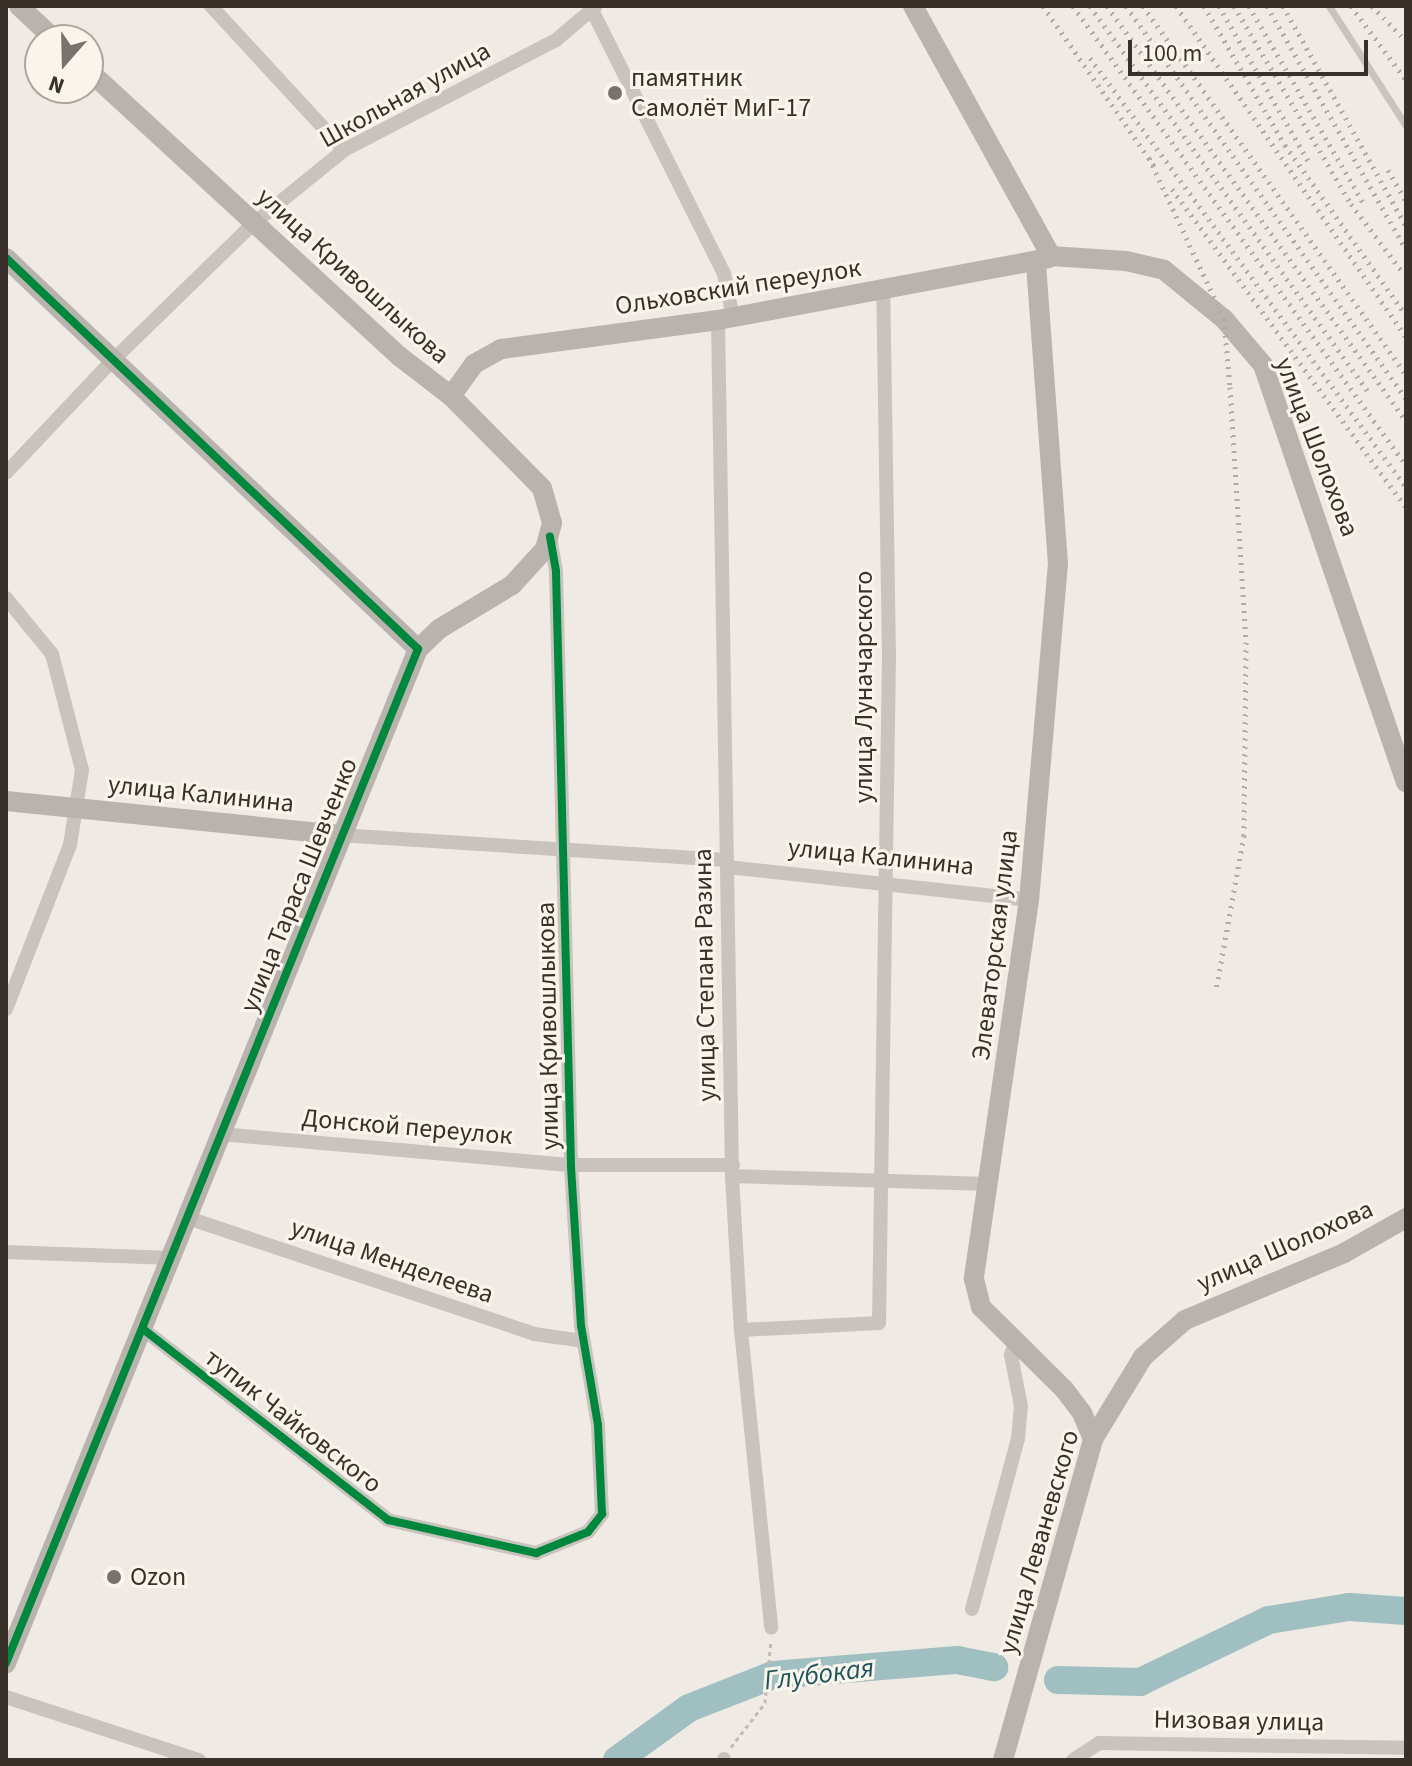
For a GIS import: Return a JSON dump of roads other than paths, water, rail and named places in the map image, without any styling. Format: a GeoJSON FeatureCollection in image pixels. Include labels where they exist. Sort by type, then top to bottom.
{"type":"FeatureCollection","features":[{"type":"Feature","properties":{"kind":"street"},"geometry":{"type":"LineString","coordinates":[[19,6],[38,24]]}},
{"type":"Feature","properties":{"kind":"street"},"geometry":{"type":"LineString","coordinates":[[211,6],[344,150]]}},
{"type":"Feature","properties":{"kind":"street"},"geometry":{"type":"LineString","coordinates":[[913,6],[1044,260]]}},
{"type":"Feature","properties":{"kind":"street"},"geometry":{"type":"LineString","coordinates":[[592,7],[724,274],[726,318]]}},
{"type":"Feature","properties":{"kind":"street","name":"Школьная улица"},"geometry":{"type":"LineString","coordinates":[[6,473],[113,360],[253,224],[344,150],[556,40],[592,7]]}},
{"type":"Feature","properties":{"kind":"street","name":"улица Кривошлыкова"},"geometry":{"type":"LineString","coordinates":[[104,85],[253,224],[451,396],[531,472],[550,504],[550,537],[556,571],[571,1165],[583,1341],[598,1425],[602,1514]]}},
{"type":"Feature","properties":{"kind":"street"},"geometry":{"type":"LineString","coordinates":[[6,258],[418,649],[439,629],[512,585],[550,537]]}},
{"type":"Feature","properties":{"kind":"street","name":"Ольховский переулок"},"geometry":{"type":"LineString","coordinates":[[451,396],[474,364],[501,349],[726,318],[1044,260]]}},
{"type":"Feature","properties":{"kind":"street","name":"улица Шолохова"},"geometry":{"type":"LineString","coordinates":[[1044,260],[1126,261],[1164,270],[1224,319],[1263,365],[1406,782]]}},
{"type":"Feature","properties":{"kind":"street","name":"Элеваторская улица"},"geometry":{"type":"LineString","coordinates":[[1044,260],[1058,563],[1029,900],[975,1295],[1064,1389],[1082,1413],[1093,1439]]}},
{"type":"Feature","properties":{"kind":"street","name":"улица Луначарского"},"geometry":{"type":"LineString","coordinates":[[741,1330],[879,1323],[889,657],[883,291]]}},
{"type":"Feature","properties":{"kind":"street","name":"улица Степана Разина"},"geometry":{"type":"LineString","coordinates":[[726,318],[726,864],[732,1170],[741,1330],[771,1627]]}},
{"type":"Feature","properties":{"kind":"street"},"geometry":{"type":"LineString","coordinates":[[6,598],[37,630],[61,675],[82,770],[59,879],[6,1009]]}},
{"type":"Feature","properties":{"kind":"street","name":"улица Тараса Шевченко"},"geometry":{"type":"LineString","coordinates":[[6,1663],[172,1258],[339,835],[418,649]]}},
{"type":"Feature","properties":{"kind":"street","name":"улица Калинина"},"geometry":{"type":"LineString","coordinates":[[6,801],[339,835],[726,864],[1029,900]]}},
{"type":"Feature","properties":{"kind":"street","name":"Донской переулок"},"geometry":{"type":"LineString","coordinates":[[221,1134],[571,1165],[989,1184]]}},
{"type":"Feature","properties":{"kind":"street","name":"улица Менделеева"},"geometry":{"type":"LineString","coordinates":[[188,1218],[534,1334],[583,1341]]}},
{"type":"Feature","properties":{"kind":"street","name":"улица Шолохова"},"geometry":{"type":"LineString","coordinates":[[1185,1320],[1344,1253],[1406,1218]]}},
{"type":"Feature","properties":{"kind":"street"},"geometry":{"type":"LineString","coordinates":[[6,1252],[172,1258]]}},
{"type":"Feature","properties":{"kind":"street","name":"улица Леваневского"},"geometry":{"type":"LineString","coordinates":[[1003,1760],[1093,1439],[1143,1357],[1185,1320]]}},
{"type":"Feature","properties":{"kind":"street","name":"тупик Чайковского"},"geometry":{"type":"LineString","coordinates":[[143,1329],[388,1520],[536,1553],[588,1532],[602,1514]]}},
{"type":"Feature","properties":{"kind":"street"},"geometry":{"type":"LineString","coordinates":[[972,1609],[1018,1439],[1021,1406],[1011,1355],[1016,1341]]}},
{"type":"Feature","properties":{"kind":"street"},"geometry":{"type":"LineString","coordinates":[[6,1697],[199,1760]]}},
{"type":"Feature","properties":{"kind":"street","name":"Низовая улица"},"geometry":{"type":"LineString","coordinates":[[1073,1758],[1099,1743],[1406,1748]]}},
{"type":"Feature","properties":{"kind":"lane"},"geometry":{"type":"LineString","coordinates":[[1329,6],[1406,126]]}},
{"type":"Feature","properties":{"kind":"waterway","name":"Глубокая"},"geometry":{"type":"LineString","coordinates":[[1058,1680],[1140,1682],[1269,1620],[1349,1607],[1406,1611]]}},
{"type":"Feature","properties":{"kind":"waterway","name":"Глубокая"},"geometry":{"type":"LineString","coordinates":[[617,1760],[689,1708],[773,1675],[957,1660],[994,1667]]}},
{"type":"Feature","properties":{"kind":"railway"},"geometry":{"type":"LineString","coordinates":[[1043,6],[1155,167]]}},
{"type":"Feature","properties":{"kind":"railway"},"geometry":{"type":"LineString","coordinates":[[1073,6],[1406,465]]}},
{"type":"Feature","properties":{"kind":"railway"},"geometry":{"type":"LineString","coordinates":[[1090,6],[1368,392]]}},
{"type":"Feature","properties":{"kind":"railway"},"geometry":{"type":"LineString","coordinates":[[1107,6],[1406,421]]}},
{"type":"Feature","properties":{"kind":"railway"},"geometry":{"type":"LineString","coordinates":[[1126,6],[1406,399]]}},
{"type":"Feature","properties":{"kind":"railway"},"geometry":{"type":"LineString","coordinates":[[1143,6],[1406,375]]}},
{"type":"Feature","properties":{"kind":"railway"},"geometry":{"type":"LineString","coordinates":[[1176,6],[1406,337]]}},
{"type":"Feature","properties":{"kind":"railway"},"geometry":{"type":"LineString","coordinates":[[1204,6],[1285,145],[1406,315]]}},
{"type":"Feature","properties":{"kind":"railway"},"geometry":{"type":"LineString","coordinates":[[1219,6],[1310,164]]}},
{"type":"Feature","properties":{"kind":"railway"},"geometry":{"type":"LineString","coordinates":[[1234,6],[1351,204],[1404,274]]}},
{"type":"Feature","properties":{"kind":"railway"},"geometry":{"type":"LineString","coordinates":[[1249,6],[1364,204]]}},
{"type":"Feature","properties":{"kind":"railway"},"geometry":{"type":"LineString","coordinates":[[1267,6],[1406,250]]}},
{"type":"Feature","properties":{"kind":"railway"},"geometry":{"type":"LineString","coordinates":[[1283,6],[1406,226]]}},
{"type":"Feature","properties":{"kind":"railway"},"geometry":{"type":"LineString","coordinates":[[1351,6],[1406,80]]}},
{"type":"Feature","properties":{"kind":"railway"},"geometry":{"type":"LineString","coordinates":[[1372,6],[1406,41]]}},
{"type":"Feature","properties":{"kind":"railway"},"geometry":{"type":"LineString","coordinates":[[1090,58],[1406,487]]}},
{"type":"Feature","properties":{"kind":"railway"},"geometry":{"type":"LineString","coordinates":[[1149,158],[1224,319],[1230,387],[1246,642],[1244,835],[1216,990]]}},
{"type":"Feature","properties":{"kind":"railway"},"geometry":{"type":"LineString","coordinates":[[1388,170],[1406,201]]}},
{"type":"Feature","properties":{"kind":"railway"},"geometry":{"type":"LineString","coordinates":[[1172,189],[1406,507]]}},
{"type":"Feature","properties":{"kind":"place","name":"памятник Самолёт МиГ-17"},"geometry":{"type":"Point","coordinates":[615,93]}},
{"type":"Feature","properties":{"kind":"place","name":"Ozon"},"geometry":{"type":"Point","coordinates":[114,1577]}}]}
